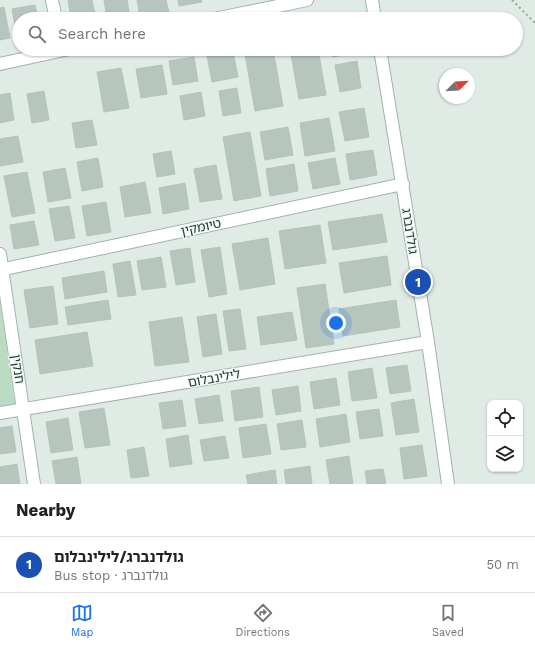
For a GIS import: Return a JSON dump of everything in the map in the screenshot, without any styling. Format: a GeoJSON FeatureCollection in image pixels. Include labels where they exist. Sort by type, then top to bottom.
{"type":"FeatureCollection","features":[{"type":"Feature","properties":{"kind":"street"},"geometry":{"type":"LineString","coordinates":[[52,0],[55,12]]}},
{"type":"Feature","properties":{"kind":"street"},"geometry":{"type":"LineString","coordinates":[[248,12],[307,0]]}},
{"type":"Feature","properties":{"kind":"street"},"geometry":{"type":"LineString","coordinates":[[372,0],[374,12]]}},
{"type":"Feature","properties":{"kind":"street"},"geometry":{"type":"LineString","coordinates":[[0,64],[36,56]]}},
{"type":"Feature","properties":{"kind":"street","name":"גולדנברג"},"geometry":{"type":"LineString","coordinates":[[381,56],[428,342],[448,484]]}},
{"type":"Feature","properties":{"kind":"street","name":"טיומקין"},"geometry":{"type":"LineString","coordinates":[[1,269],[403,184]]}},
{"type":"Feature","properties":{"kind":"street","name":"חנקין"},"geometry":{"type":"LineString","coordinates":[[0,254],[1,269],[24,410],[34,484]]}},
{"type":"Feature","properties":{"kind":"street","name":"לילינבלום"},"geometry":{"type":"LineString","coordinates":[[0,413],[428,342]]}},
{"type":"Feature","properties":{"kind":"path"},"geometry":{"type":"LineString","coordinates":[[512,0],[535,23]]}},
{"type":"Feature","properties":{"kind":"green space"},"geometry":{"type":"Polygon","coordinates":[[[0,302],[15,406],[0,408],[0,302]]]}},
{"type":"Feature","properties":{"kind":"building"},"geometry":{"type":"Polygon","coordinates":[[[68,0],[92,0],[95,12],[70,12],[68,0]]]}},
{"type":"Feature","properties":{"kind":"building"},"geometry":{"type":"Polygon","coordinates":[[[104,0],[127,0],[129,12],[106,12],[104,0]]]}},
{"type":"Feature","properties":{"kind":"building"},"geometry":{"type":"Polygon","coordinates":[[[137,0],[166,0],[169,12],[139,12],[137,0]]]}},
{"type":"Feature","properties":{"kind":"building"},"geometry":{"type":"Polygon","coordinates":[[[178,0],[201,0],[202,2],[179,6],[178,0]]]}},
{"type":"Feature","properties":{"kind":"building"},"geometry":{"type":"Polygon","coordinates":[[[35,5],[36,12],[13,12],[12,9],[35,5]]]}},
{"type":"Feature","properties":{"kind":"building"},"geometry":{"type":"Polygon","coordinates":[[[4,7],[10,38],[0,40],[0,8],[4,7]]]}},
{"type":"Feature","properties":{"kind":"building"},"geometry":{"type":"Polygon","coordinates":[[[207,56],[234,56],[238,77],[212,82],[207,56]]]}},
{"type":"Feature","properties":{"kind":"building"},"geometry":{"type":"Polygon","coordinates":[[[245,56],[274,56],[283,106],[255,111],[245,56]]]}},
{"type":"Feature","properties":{"kind":"building"},"geometry":{"type":"Polygon","coordinates":[[[291,56],[319,56],[326,95],[299,99],[291,56]]]}},
{"type":"Feature","properties":{"kind":"building"},"geometry":{"type":"Polygon","coordinates":[[[194,57],[198,81],[173,85],[169,61],[194,57]]]}},
{"type":"Feature","properties":{"kind":"building"},"geometry":{"type":"Polygon","coordinates":[[[357,61],[361,88],[340,92],[335,65],[357,61]]]}},
{"type":"Feature","properties":{"kind":"building"},"geometry":{"type":"Polygon","coordinates":[[[162,65],[167,94],[141,98],[136,69],[162,65]]]}},
{"type":"Feature","properties":{"kind":"building"},"geometry":{"type":"Polygon","coordinates":[[[121,68],[129,108],[104,112],[97,72],[121,68]]]}},
{"type":"Feature","properties":{"kind":"building"},"geometry":{"type":"Polygon","coordinates":[[[237,88],[241,113],[223,116],[219,91],[237,88]]]}},
{"type":"Feature","properties":{"kind":"building"},"geometry":{"type":"Polygon","coordinates":[[[44,91],[49,120],[32,123],[27,94],[44,91]]]}},
{"type":"Feature","properties":{"kind":"building"},"geometry":{"type":"Polygon","coordinates":[[[201,92],[205,116],[184,120],[180,96],[201,92]]]}},
{"type":"Feature","properties":{"kind":"building"},"geometry":{"type":"Polygon","coordinates":[[[10,93],[14,120],[0,123],[0,95],[10,93]]]}},
{"type":"Feature","properties":{"kind":"building"},"geometry":{"type":"Polygon","coordinates":[[[364,108],[369,137],[345,141],[339,112],[364,108]]]}},
{"type":"Feature","properties":{"kind":"building"},"geometry":{"type":"Polygon","coordinates":[[[329,118],[335,151],[305,156],[300,123],[329,118]]]}},
{"type":"Feature","properties":{"kind":"building"},"geometry":{"type":"Polygon","coordinates":[[[92,120],[97,145],[76,148],[72,123],[92,120]]]}},
{"type":"Feature","properties":{"kind":"building"},"geometry":{"type":"Polygon","coordinates":[[[288,127],[293,155],[265,160],[260,132],[288,127]]]}},
{"type":"Feature","properties":{"kind":"building"},"geometry":{"type":"Polygon","coordinates":[[[250,132],[261,196],[234,201],[223,137],[250,132]]]}},
{"type":"Feature","properties":{"kind":"building"},"geometry":{"type":"Polygon","coordinates":[[[18,136],[23,162],[0,166],[0,139],[18,136]]]}},
{"type":"Feature","properties":{"kind":"building"},"geometry":{"type":"Polygon","coordinates":[[[373,150],[377,175],[350,180],[346,154],[373,150]]]}},
{"type":"Feature","properties":{"kind":"building"},"geometry":{"type":"Polygon","coordinates":[[[171,151],[175,174],[157,177],[153,154],[171,151]]]}},
{"type":"Feature","properties":{"kind":"building"},"geometry":{"type":"Polygon","coordinates":[[[98,158],[103,187],[82,191],[77,162],[98,158]]]}},
{"type":"Feature","properties":{"kind":"building"},"geometry":{"type":"Polygon","coordinates":[[[335,158],[340,184],[313,189],[308,163],[335,158]]]}},
{"type":"Feature","properties":{"kind":"building"},"geometry":{"type":"Polygon","coordinates":[[[294,164],[298,191],[270,196],[266,169],[294,164]]]}},
{"type":"Feature","properties":{"kind":"building"},"geometry":{"type":"Polygon","coordinates":[[[216,165],[222,199],[200,202],[194,169],[216,165]]]}},
{"type":"Feature","properties":{"kind":"building"},"geometry":{"type":"Polygon","coordinates":[[[65,168],[71,198],[48,202],[43,172],[65,168]]]}},
{"type":"Feature","properties":{"kind":"building"},"geometry":{"type":"Polygon","coordinates":[[[27,172],[35,213],[12,217],[4,176],[27,172]]]}},
{"type":"Feature","properties":{"kind":"building"},"geometry":{"type":"Polygon","coordinates":[[[145,182],[151,213],[125,217],[120,187],[145,182]]]}},
{"type":"Feature","properties":{"kind":"building"},"geometry":{"type":"Polygon","coordinates":[[[185,183],[189,209],[163,214],[159,188],[185,183]]]}},
{"type":"Feature","properties":{"kind":"building"},"geometry":{"type":"Polygon","coordinates":[[[106,202],[111,232],[87,236],[82,206],[106,202]]]}},
{"type":"Feature","properties":{"kind":"building"},"geometry":{"type":"Polygon","coordinates":[[[69,206],[75,238],[55,241],[49,209],[69,206]]]}},
{"type":"Feature","properties":{"kind":"building"},"geometry":{"type":"Polygon","coordinates":[[[382,214],[387,242],[333,250],[328,222],[382,214]]]}},
{"type":"Feature","properties":{"kind":"building"},"geometry":{"type":"Polygon","coordinates":[[[34,221],[39,245],[14,249],[10,225],[34,221]]]}},
{"type":"Feature","properties":{"kind":"building"},"geometry":{"type":"Polygon","coordinates":[[[320,225],[326,263],[285,269],[279,231],[320,225]]]}},
{"type":"Feature","properties":{"kind":"building"},"geometry":{"type":"Polygon","coordinates":[[[268,238],[275,284],[240,290],[232,244],[268,238]]]}},
{"type":"Feature","properties":{"kind":"building"},"geometry":{"type":"Polygon","coordinates":[[[220,247],[227,294],[209,297],[201,250],[220,247]]]}},
{"type":"Feature","properties":{"kind":"building"},"geometry":{"type":"Polygon","coordinates":[[[190,248],[195,282],[176,285],[170,251],[190,248]]]}},
{"type":"Feature","properties":{"kind":"building"},"geometry":{"type":"Polygon","coordinates":[[[387,256],[391,285],[344,293],[339,263],[387,256]]]}},
{"type":"Feature","properties":{"kind":"building"},"geometry":{"type":"Polygon","coordinates":[[[161,257],[166,287],[142,290],[137,261],[161,257]]]}},
{"type":"Feature","properties":{"kind":"building"},"geometry":{"type":"Polygon","coordinates":[[[130,261],[136,295],[118,297],[113,264],[130,261]]]}},
{"type":"Feature","properties":{"kind":"building"},"geometry":{"type":"Polygon","coordinates":[[[104,271],[107,292],[65,299],[62,278],[104,271]]]}},
{"type":"Feature","properties":{"kind":"building"},"geometry":{"type":"Polygon","coordinates":[[[325,284],[334,344],[306,348],[297,288],[325,284]]]}},
{"type":"Feature","properties":{"kind":"building"},"geometry":{"type":"Polygon","coordinates":[[[53,286],[58,324],[30,328],[24,290],[53,286]]]}},
{"type":"Feature","properties":{"kind":"building"},"geometry":{"type":"Polygon","coordinates":[[[108,300],[111,319],[68,325],[65,307],[108,300]]]}},
{"type":"Feature","properties":{"kind":"building"},"geometry":{"type":"Polygon","coordinates":[[[396,300],[400,327],[343,336],[339,309],[396,300]]]}},
{"type":"Feature","properties":{"kind":"building"},"geometry":{"type":"Polygon","coordinates":[[[240,309],[246,349],[229,351],[223,311],[240,309]]]}},
{"type":"Feature","properties":{"kind":"building"},"geometry":{"type":"Polygon","coordinates":[[[292,312],[297,340],[261,345],[257,317],[292,312]]]}},
{"type":"Feature","properties":{"kind":"building"},"geometry":{"type":"Polygon","coordinates":[[[216,314],[222,354],[203,357],[197,317],[216,314]]]}},
{"type":"Feature","properties":{"kind":"building"},"geometry":{"type":"Polygon","coordinates":[[[182,317],[189,362],[155,366],[149,322],[182,317]]]}},
{"type":"Feature","properties":{"kind":"building"},"geometry":{"type":"Polygon","coordinates":[[[87,332],[93,366],[40,374],[35,340],[87,332]]]}},
{"type":"Feature","properties":{"kind":"building"},"geometry":{"type":"Polygon","coordinates":[[[407,365],[411,391],[390,394],[386,368],[407,365]]]}},
{"type":"Feature","properties":{"kind":"building"},"geometry":{"type":"Polygon","coordinates":[[[372,368],[377,398],[352,401],[348,372],[372,368]]]}},
{"type":"Feature","properties":{"kind":"building"},"geometry":{"type":"Polygon","coordinates":[[[336,378],[340,405],[314,409],[310,382],[336,378]]]}},
{"type":"Feature","properties":{"kind":"building"},"geometry":{"type":"Polygon","coordinates":[[[298,386],[301,411],[276,415],[272,390],[298,386]]]}},
{"type":"Feature","properties":{"kind":"building"},"geometry":{"type":"Polygon","coordinates":[[[259,387],[263,417],[235,421],[231,391],[259,387]]]}},
{"type":"Feature","properties":{"kind":"building"},"geometry":{"type":"Polygon","coordinates":[[[219,395],[223,421],[199,424],[195,399],[219,395]]]}},
{"type":"Feature","properties":{"kind":"building"},"geometry":{"type":"Polygon","coordinates":[[[414,399],[419,432],[396,435],[391,403],[414,399]]]}},
{"type":"Feature","properties":{"kind":"building"},"geometry":{"type":"Polygon","coordinates":[[[182,400],[186,426],[163,429],[159,403],[182,400]]]}},
{"type":"Feature","properties":{"kind":"building"},"geometry":{"type":"Polygon","coordinates":[[[104,408],[110,445],[85,448],[79,412],[104,408]]]}},
{"type":"Feature","properties":{"kind":"building"},"geometry":{"type":"Polygon","coordinates":[[[379,409],[383,436],[360,439],[356,412],[379,409]]]}},
{"type":"Feature","properties":{"kind":"building"},"geometry":{"type":"Polygon","coordinates":[[[346,414],[350,442],[320,447],[316,419],[346,414]]]}},
{"type":"Feature","properties":{"kind":"building"},"geometry":{"type":"Polygon","coordinates":[[[68,418],[73,450],[51,453],[46,422],[68,418]]]}},
{"type":"Feature","properties":{"kind":"building"},"geometry":{"type":"Polygon","coordinates":[[[302,420],[306,447],[281,450],[277,424],[302,420]]]}},
{"type":"Feature","properties":{"kind":"building"},"geometry":{"type":"Polygon","coordinates":[[[266,424],[271,454],[243,458],[239,428],[266,424]]]}},
{"type":"Feature","properties":{"kind":"building"},"geometry":{"type":"Polygon","coordinates":[[[12,426],[16,452],[0,454],[0,428],[12,426]]]}},
{"type":"Feature","properties":{"kind":"building"},"geometry":{"type":"Polygon","coordinates":[[[188,435],[192,464],[170,467],[166,439],[188,435]]]}},
{"type":"Feature","properties":{"kind":"building"},"geometry":{"type":"Polygon","coordinates":[[[225,436],[229,458],[204,461],[200,440],[225,436]]]}},
{"type":"Feature","properties":{"kind":"building"},"geometry":{"type":"Polygon","coordinates":[[[422,445],[427,476],[404,479],[400,448],[422,445]]]}},
{"type":"Feature","properties":{"kind":"building"},"geometry":{"type":"Polygon","coordinates":[[[144,447],[149,476],[131,478],[127,450],[144,447]]]}},
{"type":"Feature","properties":{"kind":"building"},"geometry":{"type":"Polygon","coordinates":[[[349,456],[353,484],[330,484],[326,460],[349,456]]]}},
{"type":"Feature","properties":{"kind":"building"},"geometry":{"type":"Polygon","coordinates":[[[77,457],[81,484],[56,484],[52,461],[77,457]]]}},
{"type":"Feature","properties":{"kind":"building"},"geometry":{"type":"Polygon","coordinates":[[[17,464],[20,484],[0,484],[0,467],[17,464]]]}},
{"type":"Feature","properties":{"kind":"building"},"geometry":{"type":"Polygon","coordinates":[[[310,466],[312,484],[286,484],[284,470],[310,466]]]}},
{"type":"Feature","properties":{"kind":"building"},"geometry":{"type":"Polygon","coordinates":[[[383,469],[386,484],[367,484],[365,471],[383,469]]]}},
{"type":"Feature","properties":{"kind":"building"},"geometry":{"type":"Polygon","coordinates":[[[275,470],[277,484],[248,484],[246,475],[275,470]]]}},
{"type":"Feature","properties":{"kind":"place","name":"גולדנברג/לילינבלום"},"geometry":{"type":"Point","coordinates":[418,282]}}]}
